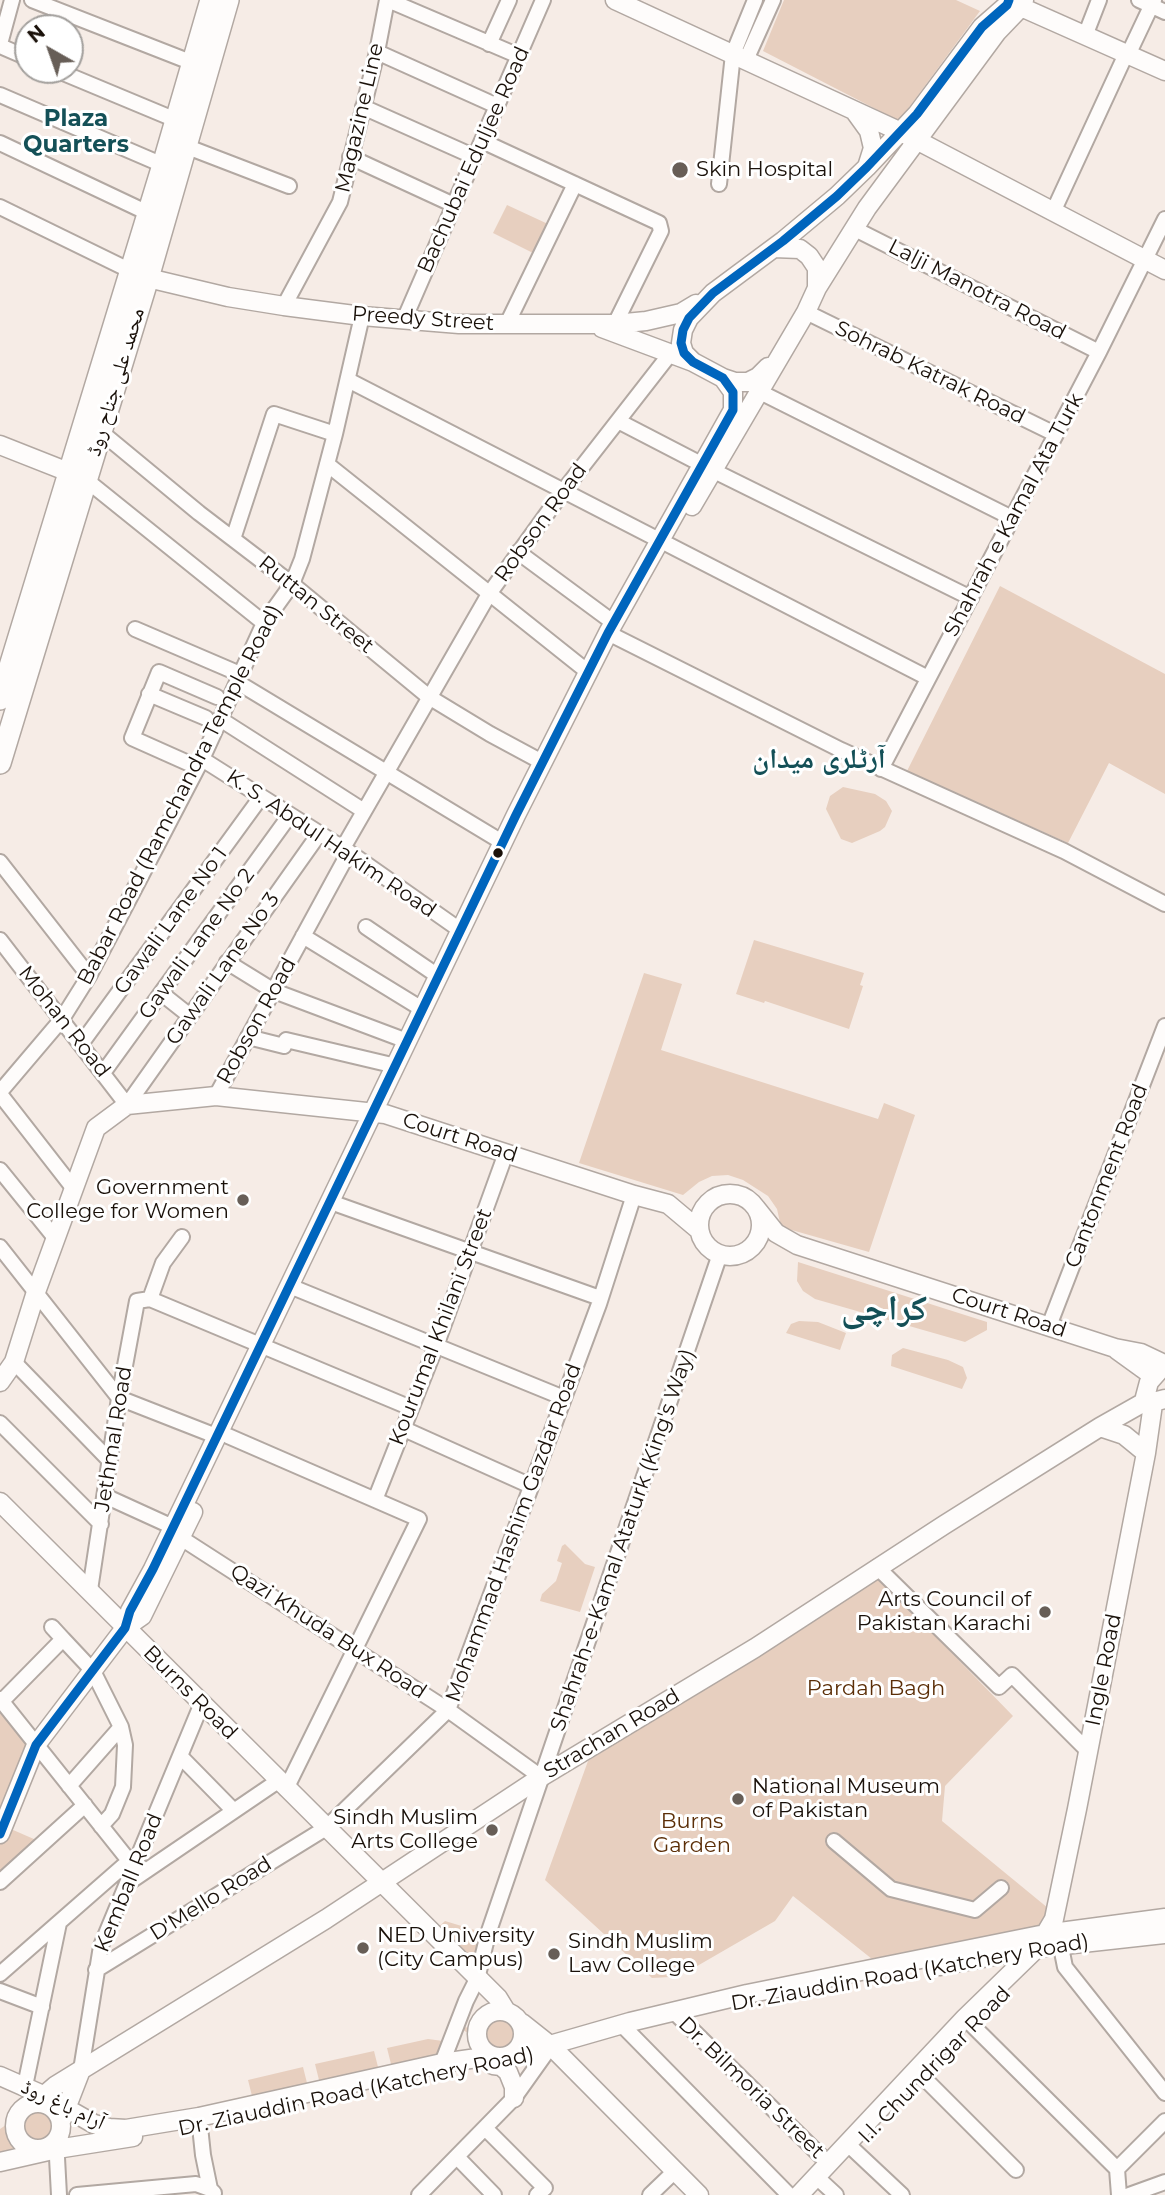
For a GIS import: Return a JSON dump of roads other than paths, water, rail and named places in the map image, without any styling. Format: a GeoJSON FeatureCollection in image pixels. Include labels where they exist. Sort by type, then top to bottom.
{"type":"FeatureCollection","features":[{"type":"Feature","properties":{"kind":"highway","name":"محمد علی جناح روڈ"},"geometry":{"type":"LineString","coordinates":[[0,763],[77,476],[101,432],[139,275],[148,213],[211,0]]}},
{"type":"Feature","properties":{"kind":"highway","name":"محمد علی جناح روڈ"},"geometry":{"type":"LineString","coordinates":[[0,699],[77,476],[139,275],[185,146],[228,0]]}},
{"type":"Feature","properties":{"kind":"main road"},"geometry":{"type":"LineString","coordinates":[[615,0],[918,140],[1165,270]]}},
{"type":"Feature","properties":{"kind":"main road"},"geometry":{"type":"LineString","coordinates":[[1012,2],[1165,71]]}},
{"type":"Feature","properties":{"kind":"main road"},"geometry":{"type":"LineString","coordinates":[[693,362],[684,354],[681,343],[689,318],[713,293],[774,248],[836,197],[867,167],[917,114],[982,27],[1012,2]]}},
{"type":"Feature","properties":{"kind":"main road"},"geometry":{"type":"LineString","coordinates":[[706,467],[790,340],[817,288],[867,208],[997,32],[1012,2]]}},
{"type":"Feature","properties":{"kind":"main road"},"geometry":{"type":"LineString","coordinates":[[854,111],[869,131],[873,148],[867,167]]}},
{"type":"Feature","properties":{"kind":"main road"},"geometry":{"type":"LineString","coordinates":[[774,248],[800,249],[809,256],[817,268],[817,288]]}},
{"type":"Feature","properties":{"kind":"main road","name":"Preedy Street"},"geometry":{"type":"LineString","coordinates":[[139,275],[228,297],[284,306],[459,324],[615,324],[646,321],[681,313],[713,293]]}},
{"type":"Feature","properties":{"kind":"main road"},"geometry":{"type":"LineString","coordinates":[[589,323],[693,362],[735,382],[748,382],[758,377],[790,340]]}},
{"type":"Feature","properties":{"kind":"main road"},"geometry":{"type":"LineString","coordinates":[[0,1834],[36,1745],[125,1628],[130,1611],[177,1533],[264,1347],[524,821],[614,632],[706,467],[733,410],[733,392],[723,378]]}},
{"type":"Feature","properties":{"kind":"main road"},"geometry":{"type":"LineString","coordinates":[[0,445],[77,476]]}},
{"type":"Feature","properties":{"kind":"main road"},"geometry":{"type":"LineString","coordinates":[[264,1347],[340,1205],[380,1113],[407,1041],[502,842],[587,672],[614,632]]}},
{"type":"Feature","properties":{"kind":"main road"},"geometry":{"type":"LineString","coordinates":[[216,1096],[380,1113]]}},
{"type":"Feature","properties":{"kind":"main road","name":"Robson Road"},"geometry":{"type":"LineString","coordinates":[[127,1105],[216,1096]]}},
{"type":"Feature","properties":{"kind":"main road"},"geometry":{"type":"LineString","coordinates":[[0,1382],[14,1362],[36,1292],[96,1128],[127,1105]]}},
{"type":"Feature","properties":{"kind":"main road","name":"Court Road"},"geometry":{"type":"LineString","coordinates":[[380,1113],[668,1204],[699,1230]]}},
{"type":"Feature","properties":{"kind":"main road"},"geometry":{"type":"LineString","coordinates":[[668,1204],[684,1205],[733,1194],[744,1197],[756,1208],[761,1227],[749,1249]]}},
{"type":"Feature","properties":{"kind":"main road"},"geometry":{"type":"LineString","coordinates":[[719,1196],[705,1206],[700,1215],[699,1230],[703,1240],[713,1251],[720,1254],[739,1254],[770,1243],[797,1245]]}},
{"type":"Feature","properties":{"kind":"main road","name":"Court Road"},"geometry":{"type":"LineString","coordinates":[[756,1208],[776,1233],[797,1245],[1115,1348],[1141,1353],[1161,1368]]}},
{"type":"Feature","properties":{"kind":"main road"},"geometry":{"type":"LineString","coordinates":[[1157,1403],[1145,1392],[1161,1368]]}},
{"type":"Feature","properties":{"kind":"main road","name":"Strachan Road"},"geometry":{"type":"LineString","coordinates":[[0,2123],[80,2070],[326,1919],[541,1777],[755,1648],[877,1567],[1100,1427],[1157,1403]]}},
{"type":"Feature","properties":{"kind":"main road","name":"Ingle Road"},"geometry":{"type":"LineString","coordinates":[[1050,1941],[1157,1403]]}},
{"type":"Feature","properties":{"kind":"main road","name":"Ingle Road"},"geometry":{"type":"LineString","coordinates":[[1050,1941],[1066,1920],[1157,1403]]}},
{"type":"Feature","properties":{"kind":"main road"},"geometry":{"type":"LineString","coordinates":[[1100,1427],[1124,1435],[1146,1453]]}},
{"type":"Feature","properties":{"kind":"main road","name":"Burns Road"},"geometry":{"type":"LineString","coordinates":[[0,1502],[498,1998],[506,2011]]}},
{"type":"Feature","properties":{"kind":"main road","name":"Dr. Ziauddin Road (Katchery Road)"},"geometry":{"type":"LineString","coordinates":[[126,2129],[199,2122],[551,2049],[623,2026],[747,1994],[1165,1918]]}},
{"type":"Feature","properties":{"kind":"main road","name":"Dr. Ziauddin Road (Katchery Road)"},"geometry":{"type":"LineString","coordinates":[[1050,1941],[1165,1934]]}},
{"type":"Feature","properties":{"kind":"main road","name":"I.I. Chundrigar Road"},"geometry":{"type":"LineString","coordinates":[[816,2188],[924,2078],[1050,1941]]}},
{"type":"Feature","properties":{"kind":"main road","name":"I.I. Chundrigar Road"},"geometry":{"type":"LineString","coordinates":[[799,2195],[965,2018],[1050,1941]]}},
{"type":"Feature","properties":{"kind":"main road"},"geometry":{"type":"LineString","coordinates":[[514,2098],[514,2087],[508,2072],[477,2039],[479,2025],[486,2015],[506,2011],[513,2014],[699,2195]]}},
{"type":"Feature","properties":{"kind":"main road"},"geometry":{"type":"LineString","coordinates":[[499,2060],[523,2043],[522,2023]]}},
{"type":"Feature","properties":{"kind":"main road","name":"Dr. Ziauddin Road (Katchery Road)"},"geometry":{"type":"LineString","coordinates":[[0,2162],[60,2130],[199,2122],[442,2063],[484,2057],[499,2060]]}},
{"type":"Feature","properties":{"kind":"main road"},"geometry":{"type":"LineString","coordinates":[[60,2130],[52,2107],[33,2103],[16,2118],[16,2133],[25,2145],[39,2149],[47,2147],[60,2130],[80,2070]]}},
{"type":"Feature","properties":{"kind":"main road","name":"آرام باغ روڈ"},"geometry":{"type":"LineString","coordinates":[[0,2076],[25,2086],[33,2103]]}},
{"type":"Feature","properties":{"kind":"main road","name":"آرام باغ روڈ"},"geometry":{"type":"LineString","coordinates":[[60,2130],[94,2124],[126,2129]]}},
{"type":"Feature","properties":{"kind":"street"},"geometry":{"type":"LineString","coordinates":[[0,45],[12,0]]}},
{"type":"Feature","properties":{"kind":"street"},"geometry":{"type":"LineString","coordinates":[[32,0],[193,63]]}},
{"type":"Feature","properties":{"kind":"street"},"geometry":{"type":"LineString","coordinates":[[388,0],[519,56]]}},
{"type":"Feature","properties":{"kind":"street","name":"Magazine Line"},"geometry":{"type":"LineString","coordinates":[[284,306],[340,202],[388,0]]}},
{"type":"Feature","properties":{"kind":"street"},"geometry":{"type":"LineString","coordinates":[[489,44],[509,0]]}},
{"type":"Feature","properties":{"kind":"street","name":"Bachubai Eduljee Road"},"geometry":{"type":"LineString","coordinates":[[404,320],[544,0]]}},
{"type":"Feature","properties":{"kind":"street"},"geometry":{"type":"LineString","coordinates":[[719,184],[739,57],[755,0]]}},
{"type":"Feature","properties":{"kind":"street"},"geometry":{"type":"LineString","coordinates":[[739,57],[773,0]]}},
{"type":"Feature","properties":{"kind":"street"},"geometry":{"type":"LineString","coordinates":[[1085,36],[1099,0]]}},
{"type":"Feature","properties":{"kind":"street"},"geometry":{"type":"LineString","coordinates":[[1053,212],[1153,4]]}},
{"type":"Feature","properties":{"kind":"street"},"geometry":{"type":"LineString","coordinates":[[377,52],[497,106]]}},
{"type":"Feature","properties":{"kind":"street"},"geometry":{"type":"LineString","coordinates":[[84,82],[176,120]]}},
{"type":"Feature","properties":{"kind":"street"},"geometry":{"type":"LineString","coordinates":[[0,95],[163,165]]}},
{"type":"Feature","properties":{"kind":"street"},"geometry":{"type":"LineString","coordinates":[[363,107],[475,157]]}},
{"type":"Feature","properties":{"kind":"street"},"geometry":{"type":"LineString","coordinates":[[482,141],[653,219],[662,227],[615,324]]}},
{"type":"Feature","properties":{"kind":"street"},"geometry":{"type":"LineString","coordinates":[[0,142],[148,213]]}},
{"type":"Feature","properties":{"kind":"street"},"geometry":{"type":"LineString","coordinates":[[185,146],[289,187]]}},
{"type":"Feature","properties":{"kind":"street"},"geometry":{"type":"LineString","coordinates":[[350,158],[454,205]]}},
{"type":"Feature","properties":{"kind":"street"},"geometry":{"type":"LineString","coordinates":[[507,324],[575,184]]}},
{"type":"Feature","properties":{"kind":"street"},"geometry":{"type":"LineString","coordinates":[[0,207],[139,275]]}},
{"type":"Feature","properties":{"kind":"street","name":"Shahrah e Kamal Ata Turk"},"geometry":{"type":"LineString","coordinates":[[881,769],[1099,352],[1165,219]]}},
{"type":"Feature","properties":{"kind":"street","name":"Lalji Manotra Road"},"geometry":{"type":"LineString","coordinates":[[855,229],[1099,352]]}},
{"type":"Feature","properties":{"kind":"street","name":"Sohrab Katrak Road"},"geometry":{"type":"LineString","coordinates":[[806,312],[1055,435]]}},
{"type":"Feature","properties":{"kind":"street","name":"Babar Road (Ramchandra Temple Road)"},"geometry":{"type":"LineString","coordinates":[[0,1093],[62,1019],[89,976],[200,763],[213,718],[239,678],[264,623],[292,584],[302,559],[335,434],[362,316]]}},
{"type":"Feature","properties":{"kind":"street","name":"Robson Road"},"geometry":{"type":"LineString","coordinates":[[216,1096],[303,936],[364,811],[489,594],[564,490],[670,354]]}},
{"type":"Feature","properties":{"kind":"street"},"geometry":{"type":"LineString","coordinates":[[348,380],[928,678]]}},
{"type":"Feature","properties":{"kind":"street"},"geometry":{"type":"LineString","coordinates":[[758,391],[1012,518]]}},
{"type":"Feature","properties":{"kind":"street"},"geometry":{"type":"LineString","coordinates":[[233,538],[274,414],[335,434]]}},
{"type":"Feature","properties":{"kind":"street"},"geometry":{"type":"LineString","coordinates":[[618,421],[971,598]]}},
{"type":"Feature","properties":{"kind":"street","name":"Ruttan Street"},"geometry":{"type":"LineString","coordinates":[[101,432],[429,697],[542,762]]}},
{"type":"Feature","properties":{"kind":"street"},"geometry":{"type":"LineString","coordinates":[[327,464],[587,672]]}},
{"type":"Feature","properties":{"kind":"street"},"geometry":{"type":"LineString","coordinates":[[77,476],[264,623]]}},
{"type":"Feature","properties":{"kind":"street"},"geometry":{"type":"LineString","coordinates":[[518,552],[614,632],[881,769],[1064,851],[1165,904]]}},
{"type":"Feature","properties":{"kind":"street"},"geometry":{"type":"LineString","coordinates":[[135,629],[239,678],[386,773],[502,842]]}},
{"type":"Feature","properties":{"kind":"street"},"geometry":{"type":"LineString","coordinates":[[217,697],[159,671],[149,694],[213,718],[364,811]]}},
{"type":"Feature","properties":{"kind":"street","name":"K. S. Abdul Hakim Road"},"geometry":{"type":"LineString","coordinates":[[149,694],[132,738],[200,763],[261,797],[346,850],[460,930]]}},
{"type":"Feature","properties":{"kind":"street","name":"Gawali Lane No 1"},"geometry":{"type":"LineString","coordinates":[[81,1044],[261,797]]}},
{"type":"Feature","properties":{"kind":"street","name":"Gawali Lane No 2"},"geometry":{"type":"LineString","coordinates":[[103,1073],[290,815]]}},
{"type":"Feature","properties":{"kind":"street","name":"Gawali Lane No 3"},"geometry":{"type":"LineString","coordinates":[[127,1105],[319,834]]}},
{"type":"Feature","properties":{"kind":"street"},"geometry":{"type":"LineString","coordinates":[[0,862],[89,976]]}},
{"type":"Feature","properties":{"kind":"street"},"geometry":{"type":"LineString","coordinates":[[366,927],[438,976]]}},
{"type":"Feature","properties":{"kind":"street"},"geometry":{"type":"LineString","coordinates":[[303,936],[422,1009]]}},
{"type":"Feature","properties":{"kind":"street","name":"Mohan Road"},"geometry":{"type":"LineString","coordinates":[[0,940],[127,1105]]}},
{"type":"Feature","properties":{"kind":"street"},"geometry":{"type":"LineString","coordinates":[[228,962],[274,991],[407,1041]]}},
{"type":"Feature","properties":{"kind":"street"},"geometry":{"type":"LineString","coordinates":[[161,993],[190,1016]]}},
{"type":"Feature","properties":{"kind":"street","name":"Cantonment Road"},"geometry":{"type":"LineString","coordinates":[[1049,1326],[1165,1026]]}},
{"type":"Feature","properties":{"kind":"street"},"geometry":{"type":"LineString","coordinates":[[248,1037],[284,1046],[286,1040],[396,1066]]}},
{"type":"Feature","properties":{"kind":"street"},"geometry":{"type":"LineString","coordinates":[[0,1093],[74,1189]]}},
{"type":"Feature","properties":{"kind":"street","name":"Kourumal Khilani Street"},"geometry":{"type":"LineString","coordinates":[[375,1500],[436,1346],[506,1153]]}},
{"type":"Feature","properties":{"kind":"street"},"geometry":{"type":"LineString","coordinates":[[0,1170],[56,1239]]}},
{"type":"Feature","properties":{"kind":"street","name":"Mohammad Hashim Gazdar Road"},"geometry":{"type":"LineString","coordinates":[[326,1828],[448,1710],[564,1398],[634,1195]]}},
{"type":"Feature","properties":{"kind":"street"},"geometry":{"type":"LineString","coordinates":[[340,1205],[600,1298]]}},
{"type":"Feature","properties":{"kind":"street"},"geometry":{"type":"LineString","coordinates":[[182,1237],[163,1263],[150,1299],[411,1408]]}},
{"type":"Feature","properties":{"kind":"street"},"geometry":{"type":"LineString","coordinates":[[0,1247],[119,1398],[222,1436],[419,1519],[356,1649],[282,1785],[234,1811],[128,1883]]}},
{"type":"Feature","properties":{"kind":"street","name":"Shahrah-e-Kamal Ataturk (King's Way)"},"geometry":{"type":"LineString","coordinates":[[442,2063],[477,1979],[488,1934],[720,1254]]}},
{"type":"Feature","properties":{"kind":"street"},"geometry":{"type":"LineString","coordinates":[[297,1289],[564,1398]]}},
{"type":"Feature","properties":{"kind":"street","name":"Jethmal Road"},"geometry":{"type":"LineString","coordinates":[[90,1590],[119,1398],[137,1301],[150,1299]]}},
{"type":"Feature","properties":{"kind":"street"},"geometry":{"type":"LineString","coordinates":[[14,1362],[110,1461]]}},
{"type":"Feature","properties":{"kind":"street"},"geometry":{"type":"LineString","coordinates":[[0,1423],[101,1524]]}},
{"type":"Feature","properties":{"kind":"street"},"geometry":{"type":"LineString","coordinates":[[404,1429],[531,1486]]}},
{"type":"Feature","properties":{"kind":"street","name":"Qazi Khuda Bux Road"},"geometry":{"type":"LineString","coordinates":[[104,1496],[177,1533],[448,1710],[541,1777]]}},
{"type":"Feature","properties":{"kind":"street"},"geometry":{"type":"LineString","coordinates":[[877,1567],[999,1687],[1012,1675],[1088,1751]]}},
{"type":"Feature","properties":{"kind":"street"},"geometry":{"type":"LineString","coordinates":[[52,1627],[93,1671],[121,1727],[126,1762],[123,1787],[112,1814],[102,1826]]}},
{"type":"Feature","properties":{"kind":"street"},"geometry":{"type":"LineString","coordinates":[[0,1975],[132,1864],[1,1700],[63,1639]]}},
{"type":"Feature","properties":{"kind":"street","name":"Kemball Road"},"geometry":{"type":"LineString","coordinates":[[80,2070],[101,1946],[128,1883],[132,1864],[202,1703]]}},
{"type":"Feature","properties":{"kind":"street"},"geometry":{"type":"LineString","coordinates":[[69,1786],[121,1727]]}},
{"type":"Feature","properties":{"kind":"street"},"geometry":{"type":"LineString","coordinates":[[180,1756],[234,1811]]}},
{"type":"Feature","properties":{"kind":"street"},"geometry":{"type":"LineString","coordinates":[[0,1882],[85,1805]]}},
{"type":"Feature","properties":{"kind":"street","name":"D'Mello Road"},"geometry":{"type":"LineString","coordinates":[[96,1970],[326,1828]]}},
{"type":"Feature","properties":{"kind":"street"},"geometry":{"type":"LineString","coordinates":[[834,1841],[891,1889],[975,1910],[1001,1888]]}},
{"type":"Feature","properties":{"kind":"street"},"geometry":{"type":"LineString","coordinates":[[25,2086],[59,1923]]}},
{"type":"Feature","properties":{"kind":"street"},"geometry":{"type":"LineString","coordinates":[[1050,1941],[1065,1967],[1165,2093]]}},
{"type":"Feature","properties":{"kind":"street"},"geometry":{"type":"LineString","coordinates":[[0,1991],[42,2007]]}},
{"type":"Feature","properties":{"kind":"street","name":"Dr. Bilmoria Street"},"geometry":{"type":"LineString","coordinates":[[676,2014],[829,2164]]}},
{"type":"Feature","properties":{"kind":"street"},"geometry":{"type":"LineString","coordinates":[[972,2025],[1117,2169],[1119,2195]]}},
{"type":"Feature","properties":{"kind":"street"},"geometry":{"type":"LineString","coordinates":[[623,2026],[789,2195]]}},
{"type":"Feature","properties":{"kind":"street"},"geometry":{"type":"LineString","coordinates":[[419,2195],[514,2098],[551,2049]]}},
{"type":"Feature","properties":{"kind":"street"},"geometry":{"type":"LineString","coordinates":[[924,2078],[1016,2170]]}},
{"type":"Feature","properties":{"kind":"street"},"geometry":{"type":"LineString","coordinates":[[1117,2169],[1165,2121]]}},
{"type":"Feature","properties":{"kind":"street"},"geometry":{"type":"LineString","coordinates":[[199,2122],[213,2192]]}},
{"type":"Feature","properties":{"kind":"street"},"geometry":{"type":"LineString","coordinates":[[485,2127],[545,2188],[537,2195]]}},
{"type":"Feature","properties":{"kind":"street"},"geometry":{"type":"LineString","coordinates":[[59,2195],[60,2130]]}},
{"type":"Feature","properties":{"kind":"street"},"geometry":{"type":"LineString","coordinates":[[854,2150],[902,2195]]}},
{"type":"Feature","properties":{"kind":"street"},"geometry":{"type":"LineString","coordinates":[[457,2157],[494,2195]]}},
{"type":"Feature","properties":{"kind":"street"},"geometry":{"type":"LineString","coordinates":[[650,2195],[675,2171]]}},
{"type":"Feature","properties":{"kind":"street"},"geometry":{"type":"LineString","coordinates":[[1129,2195],[1165,2182]]}},
{"type":"Feature","properties":{"kind":"street"},"geometry":{"type":"LineString","coordinates":[[77,2195],[196,2184],[213,2192]]}},
{"type":"Feature","properties":{"kind":"street"},"geometry":{"type":"LineString","coordinates":[[816,2188],[836,2195]]}},
{"type":"Feature","properties":{"kind":"place","name":"Skin Hospital"},"geometry":{"type":"Point","coordinates":[680,170]}},
{"type":"Feature","properties":{"kind":"place","name":"Government College for Women"},"geometry":{"type":"Point","coordinates":[243,1200]}},
{"type":"Feature","properties":{"kind":"place","name":"Arts Council of Pakistan Karachi"},"geometry":{"type":"Point","coordinates":[1045,1612]}},
{"type":"Feature","properties":{"kind":"place","name":"National Museum of Pakistan"},"geometry":{"type":"Point","coordinates":[738,1799]}},
{"type":"Feature","properties":{"kind":"place","name":"Sindh Muslim Arts College"},"geometry":{"type":"Point","coordinates":[492,1830]}},
{"type":"Feature","properties":{"kind":"place","name":"NED University (City Campus)"},"geometry":{"type":"Point","coordinates":[363,1948]}},
{"type":"Feature","properties":{"kind":"place","name":"Sindh Muslim Law College"},"geometry":{"type":"Point","coordinates":[554,1954]}},
{"type":"Feature","properties":{"kind":"district","name":"Plaza Quarters"},"geometry":{"type":"Point","coordinates":[76,132]}},
{"type":"Feature","properties":{"kind":"district","name":"آرٹلری میدان"},"geometry":{"type":"Point","coordinates":[819,760]}},
{"type":"Feature","properties":{"kind":"district","name":"کراچی"},"geometry":{"type":"Point","coordinates":[884,1310]}},
{"type":"Feature","properties":{"kind":"park label","name":"Pardah Bagh"},"geometry":{"type":"Point","coordinates":[876,1689]}},
{"type":"Feature","properties":{"kind":"park label","name":"Burns Garden"},"geometry":{"type":"Point","coordinates":[692,1834]}}]}
